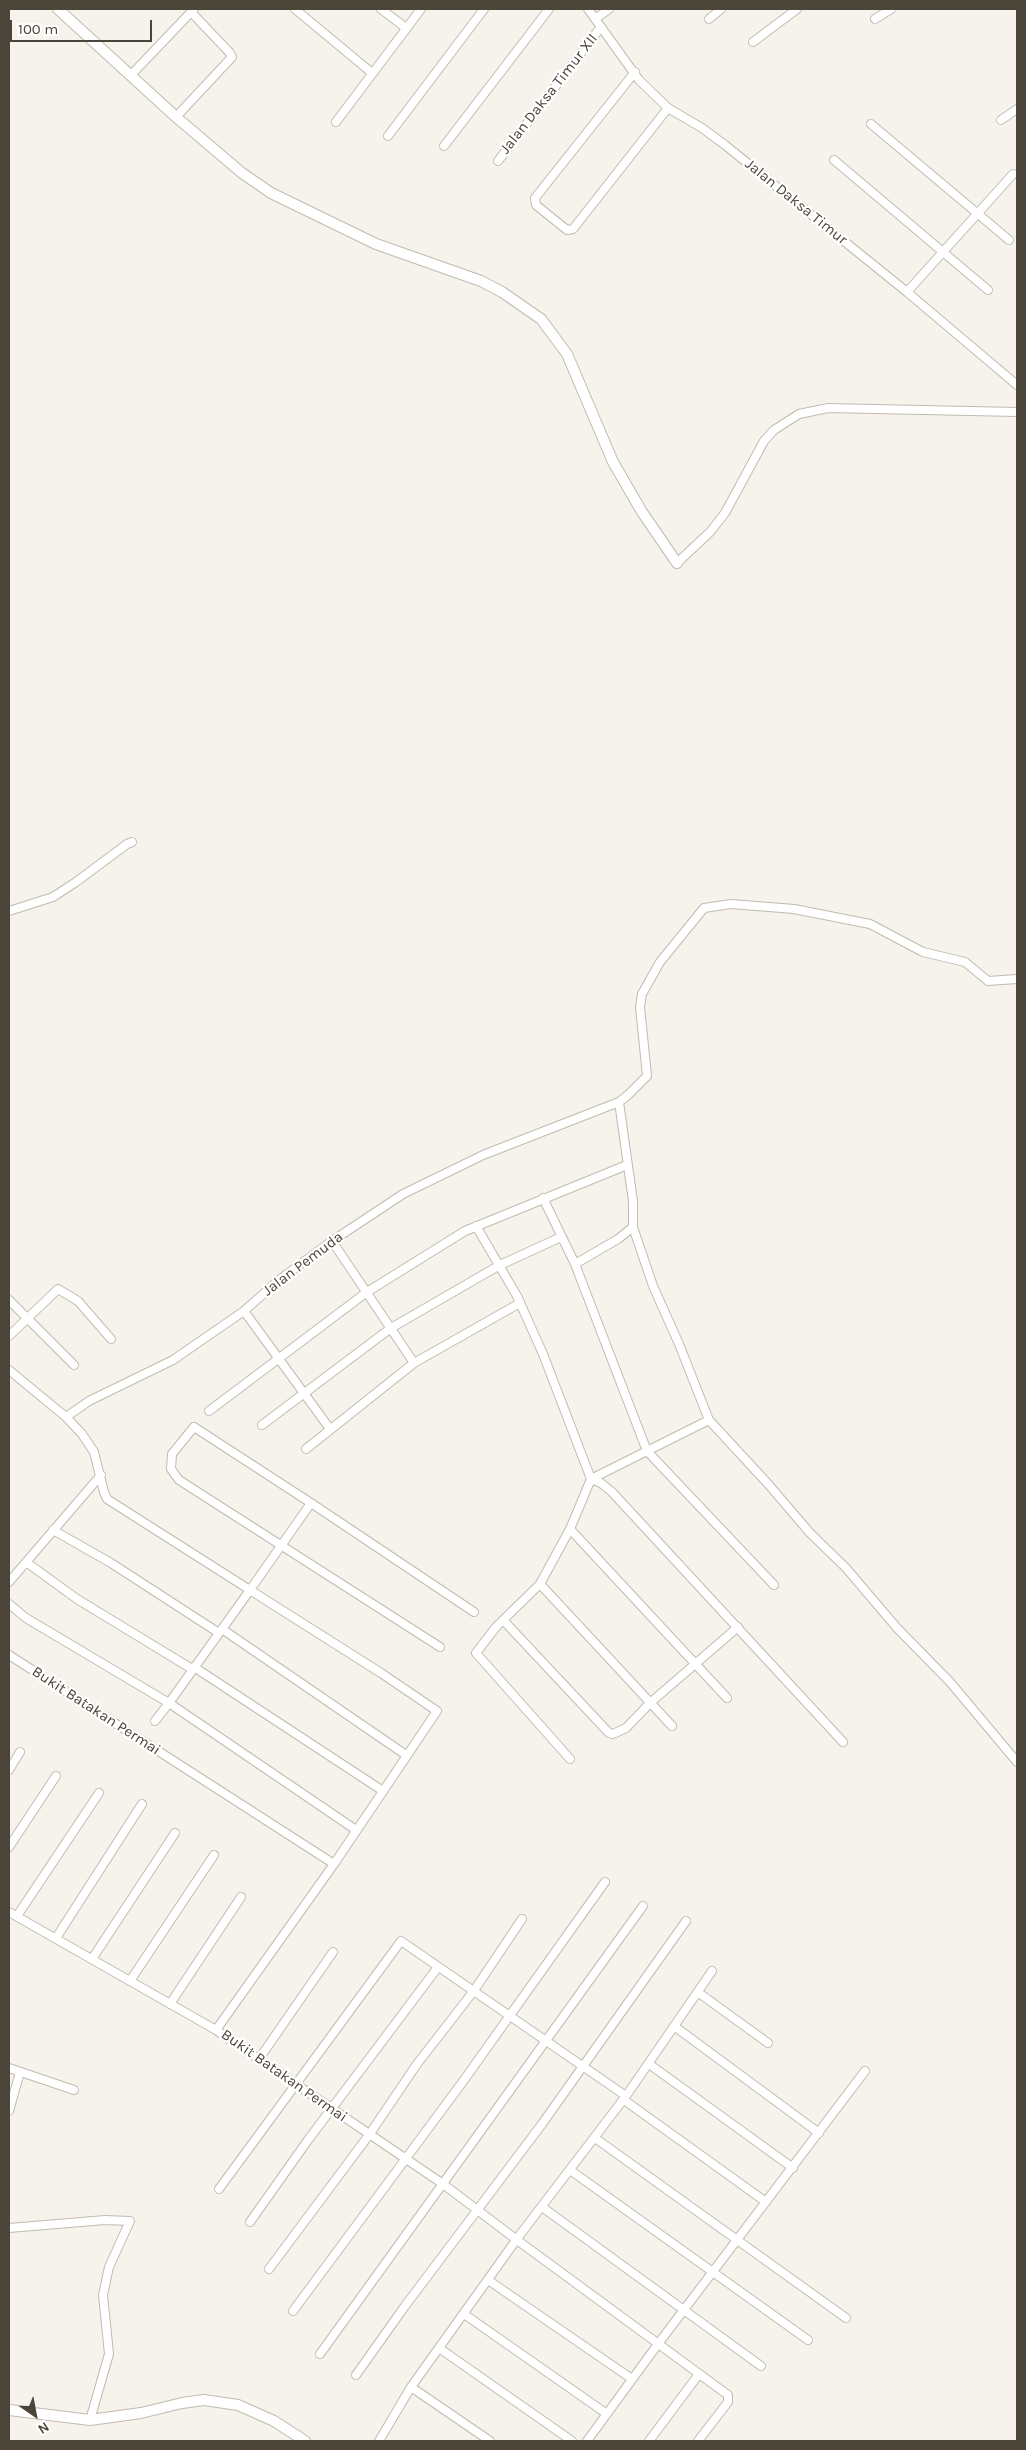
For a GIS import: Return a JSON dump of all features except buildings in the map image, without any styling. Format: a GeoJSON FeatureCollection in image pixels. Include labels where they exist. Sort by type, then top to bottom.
{"type":"FeatureCollection","features":[{"type":"Feature","properties":{"kind":"street"},"geometry":{"type":"LineString","coordinates":[[58,9],[176,117],[242,173],[271,194],[376,244],[481,281],[510,297],[541,319],[567,354],[613,462],[642,512],[677,564],[710,532],[724,514],[764,441],[786,421],[799,414],[828,408],[1017,412]]}},
{"type":"Feature","properties":{"kind":"street"},"geometry":{"type":"LineString","coordinates":[[295,9],[372,73]]}},
{"type":"Feature","properties":{"kind":"street"},"geometry":{"type":"LineString","coordinates":[[381,9],[406,28]]}},
{"type":"Feature","properties":{"kind":"street"},"geometry":{"type":"LineString","coordinates":[[336,122],[421,9]]}},
{"type":"Feature","properties":{"kind":"street"},"geometry":{"type":"LineString","coordinates":[[388,136],[484,9]]}},
{"type":"Feature","properties":{"kind":"street"},"geometry":{"type":"LineString","coordinates":[[444,146],[549,9]]}},
{"type":"Feature","properties":{"kind":"street","name":"Jalan Daksa Timur"},"geometry":{"type":"LineString","coordinates":[[588,9],[639,80],[668,108],[702,128],[725,145],[907,292],[1017,385]]}},
{"type":"Feature","properties":{"kind":"street"},"geometry":{"type":"LineString","coordinates":[[595,18],[609,9]]}},
{"type":"Feature","properties":{"kind":"street"},"geometry":{"type":"LineString","coordinates":[[709,19],[721,9]]}},
{"type":"Feature","properties":{"kind":"street"},"geometry":{"type":"LineString","coordinates":[[753,42],[797,9]]}},
{"type":"Feature","properties":{"kind":"street"},"geometry":{"type":"LineString","coordinates":[[875,19],[891,9]]}},
{"type":"Feature","properties":{"kind":"street"},"geometry":{"type":"LineString","coordinates":[[131,75],[193,10],[232,57],[176,117]]}},
{"type":"Feature","properties":{"kind":"street","name":"Jalan Daksa Timur XII"},"geometry":{"type":"LineString","coordinates":[[498,161],[601,27]]}},
{"type":"Feature","properties":{"kind":"street"},"geometry":{"type":"LineString","coordinates":[[635,72],[534,198],[536,205],[567,230],[574,229],[668,108]]}},
{"type":"Feature","properties":{"kind":"street"},"geometry":{"type":"LineString","coordinates":[[1001,120],[1017,109]]}},
{"type":"Feature","properties":{"kind":"street"},"geometry":{"type":"LineString","coordinates":[[870,124],[1009,240]]}},
{"type":"Feature","properties":{"kind":"street"},"geometry":{"type":"LineString","coordinates":[[834,160],[988,290]]}},
{"type":"Feature","properties":{"kind":"street"},"geometry":{"type":"LineString","coordinates":[[907,292],[1013,174]]}},
{"type":"Feature","properties":{"kind":"street"},"geometry":{"type":"LineString","coordinates":[[9,911],[53,897],[132,842]]}},
{"type":"Feature","properties":{"kind":"street","name":"Jalan Pemuda"},"geometry":{"type":"LineString","coordinates":[[66,1417],[89,1401],[173,1360],[244,1311],[279,1280],[332,1241],[403,1194],[483,1155],[619,1102],[647,1076],[640,1007],[642,994],[660,962],[704,908],[713,905],[731,904],[794,909],[870,924],[923,952],[965,962],[988,981],[1017,979]]}},
{"type":"Feature","properties":{"kind":"street"},"geometry":{"type":"LineString","coordinates":[[619,1102],[632,1201],[633,1227],[653,1286],[680,1344],[709,1420],[769,1485],[810,1534],[846,1568],[897,1628],[950,1682],[1017,1762]]}},
{"type":"Feature","properties":{"kind":"street"},"geometry":{"type":"LineString","coordinates":[[209,1411],[366,1292],[476,1226],[627,1165]]}},
{"type":"Feature","properties":{"kind":"street"},"geometry":{"type":"LineString","coordinates":[[543,1198],[575,1264],[647,1451],[774,1585]]}},
{"type":"Feature","properties":{"kind":"street"},"geometry":{"type":"LineString","coordinates":[[476,1226],[500,1264],[520,1303],[543,1354],[591,1479],[602,1483],[612,1492],[843,1742]]}},
{"type":"Feature","properties":{"kind":"street"},"geometry":{"type":"LineString","coordinates":[[575,1264],[618,1239],[633,1227]]}},
{"type":"Feature","properties":{"kind":"street"},"geometry":{"type":"LineString","coordinates":[[262,1425],[391,1328],[500,1264],[561,1237]]}},
{"type":"Feature","properties":{"kind":"street"},"geometry":{"type":"LineString","coordinates":[[332,1241],[414,1363]]}},
{"type":"Feature","properties":{"kind":"street"},"geometry":{"type":"LineString","coordinates":[[9,1336],[58,1289],[78,1301],[111,1339]]}},
{"type":"Feature","properties":{"kind":"street"},"geometry":{"type":"LineString","coordinates":[[9,1300],[74,1365]]}},
{"type":"Feature","properties":{"kind":"street"},"geometry":{"type":"LineString","coordinates":[[306,1449],[414,1363],[520,1303]]}},
{"type":"Feature","properties":{"kind":"street"},"geometry":{"type":"LineString","coordinates":[[244,1311],[330,1429]]}},
{"type":"Feature","properties":{"kind":"street"},"geometry":{"type":"LineString","coordinates":[[9,1370],[66,1417]]}},
{"type":"Feature","properties":{"kind":"street","name":"Bukit Batakan Permai"},"geometry":{"type":"LineString","coordinates":[[66,1417],[94,1452],[107,1499],[381,1673],[437,1711],[334,1864],[216,2030],[443,2184],[729,2397],[698,2441]]}},
{"type":"Feature","properties":{"kind":"street"},"geometry":{"type":"LineString","coordinates":[[570,1759],[476,1653],[503,1620],[540,1584],[570,1529],[591,1479],[709,1420]]}},
{"type":"Feature","properties":{"kind":"street"},"geometry":{"type":"LineString","coordinates":[[440,1647],[179,1480],[171,1469],[172,1454],[194,1427],[312,1503],[474,1612]]}},
{"type":"Feature","properties":{"kind":"street"},"geometry":{"type":"LineString","coordinates":[[9,1582],[101,1475]]}},
{"type":"Feature","properties":{"kind":"street"},"geometry":{"type":"LineString","coordinates":[[155,1721],[312,1503]]}},
{"type":"Feature","properties":{"kind":"street"},"geometry":{"type":"LineString","coordinates":[[570,1529],[727,1698]]}},
{"type":"Feature","properties":{"kind":"street"},"geometry":{"type":"LineString","coordinates":[[53,1530],[111,1563],[220,1631],[406,1755]]}},
{"type":"Feature","properties":{"kind":"street"},"geometry":{"type":"LineString","coordinates":[[26,1562],[77,1599],[193,1668],[383,1791]]}},
{"type":"Feature","properties":{"kind":"street"},"geometry":{"type":"LineString","coordinates":[[540,1584],[672,1726]]}},
{"type":"Feature","properties":{"kind":"street"},"geometry":{"type":"LineString","coordinates":[[9,1604],[26,1618],[168,1703],[356,1830]]}},
{"type":"Feature","properties":{"kind":"street"},"geometry":{"type":"LineString","coordinates":[[503,1620],[609,1732],[620,1733],[650,1703],[738,1627]]}},
{"type":"Feature","properties":{"kind":"street","name":"Bukit Batakan Permai"},"geometry":{"type":"LineString","coordinates":[[9,1655],[334,1864]]}},
{"type":"Feature","properties":{"kind":"street"},"geometry":{"type":"LineString","coordinates":[[9,1770],[20,1752]]}},
{"type":"Feature","properties":{"kind":"street"},"geometry":{"type":"LineString","coordinates":[[9,1847],[56,1776]]}},
{"type":"Feature","properties":{"kind":"street"},"geometry":{"type":"LineString","coordinates":[[17,1916],[99,1793]]}},
{"type":"Feature","properties":{"kind":"street"},"geometry":{"type":"LineString","coordinates":[[56,1938],[142,1804]]}},
{"type":"Feature","properties":{"kind":"street"},"geometry":{"type":"LineString","coordinates":[[92,1959],[175,1833]]}},
{"type":"Feature","properties":{"kind":"street"},"geometry":{"type":"LineString","coordinates":[[130,1981],[214,1855]]}},
{"type":"Feature","properties":{"kind":"street"},"geometry":{"type":"LineString","coordinates":[[293,2311],[605,1882]]}},
{"type":"Feature","properties":{"kind":"street"},"geometry":{"type":"LineString","coordinates":[[170,2004],[241,1897]]}},
{"type":"Feature","properties":{"kind":"street"},"geometry":{"type":"LineString","coordinates":[[320,2354],[643,1906]]}},
{"type":"Feature","properties":{"kind":"street"},"geometry":{"type":"LineString","coordinates":[[9,1912],[216,2030]]}},
{"type":"Feature","properties":{"kind":"street"},"geometry":{"type":"LineString","coordinates":[[269,2270],[369,2135],[417,2064],[473,1992],[522,1919]]}},
{"type":"Feature","properties":{"kind":"street"},"geometry":{"type":"LineString","coordinates":[[356,2375],[582,2068],[686,1922]]}},
{"type":"Feature","properties":{"kind":"street"},"geometry":{"type":"LineString","coordinates":[[219,2189],[401,1941],[625,2098],[766,2202]]}},
{"type":"Feature","properties":{"kind":"street"},"geometry":{"type":"LineString","coordinates":[[259,2058],[334,1952]]}},
{"type":"Feature","properties":{"kind":"street"},"geometry":{"type":"LineString","coordinates":[[250,2222],[308,2140],[438,1967]]}},
{"type":"Feature","properties":{"kind":"street"},"geometry":{"type":"LineString","coordinates":[[379,2441],[411,2387],[516,2240],[625,2098],[712,1972]]}},
{"type":"Feature","properties":{"kind":"street"},"geometry":{"type":"LineString","coordinates":[[699,1993],[768,2043]]}},
{"type":"Feature","properties":{"kind":"street"},"geometry":{"type":"LineString","coordinates":[[674,2026],[819,2133]]}},
{"type":"Feature","properties":{"kind":"street"},"geometry":{"type":"LineString","coordinates":[[649,2064],[793,2168]]}},
{"type":"Feature","properties":{"kind":"street"},"geometry":{"type":"LineString","coordinates":[[9,2068],[74,2090]]}},
{"type":"Feature","properties":{"kind":"street"},"geometry":{"type":"LineString","coordinates":[[587,2441],[658,2344],[865,2071]]}},
{"type":"Feature","properties":{"kind":"street"},"geometry":{"type":"LineString","coordinates":[[9,2112],[20,2072]]}},
{"type":"Feature","properties":{"kind":"street"},"geometry":{"type":"LineString","coordinates":[[595,2138],[846,2318]]}},
{"type":"Feature","properties":{"kind":"street"},"geometry":{"type":"LineString","coordinates":[[570,2170],[808,2340]]}},
{"type":"Feature","properties":{"kind":"street"},"geometry":{"type":"LineString","coordinates":[[542,2206],[761,2366]]}},
{"type":"Feature","properties":{"kind":"street"},"geometry":{"type":"LineString","coordinates":[[9,2228],[130,2221],[130,2227],[121,2239],[109,2267],[103,2296],[109,2354],[90,2420]]}},
{"type":"Feature","properties":{"kind":"street"},"geometry":{"type":"LineString","coordinates":[[488,2280],[632,2379]]}},
{"type":"Feature","properties":{"kind":"street"},"geometry":{"type":"LineString","coordinates":[[464,2314],[607,2414]]}},
{"type":"Feature","properties":{"kind":"street"},"geometry":{"type":"LineString","coordinates":[[439,2348],[572,2441]]}},
{"type":"Feature","properties":{"kind":"street"},"geometry":{"type":"LineString","coordinates":[[649,2441],[699,2374]]}},
{"type":"Feature","properties":{"kind":"street"},"geometry":{"type":"LineString","coordinates":[[411,2387],[490,2441]]}},
{"type":"Feature","properties":{"kind":"street"},"geometry":{"type":"LineString","coordinates":[[9,2410],[90,2420],[141,2413],[182,2402],[204,2400],[238,2405],[274,2422],[306,2441]]}}]}
